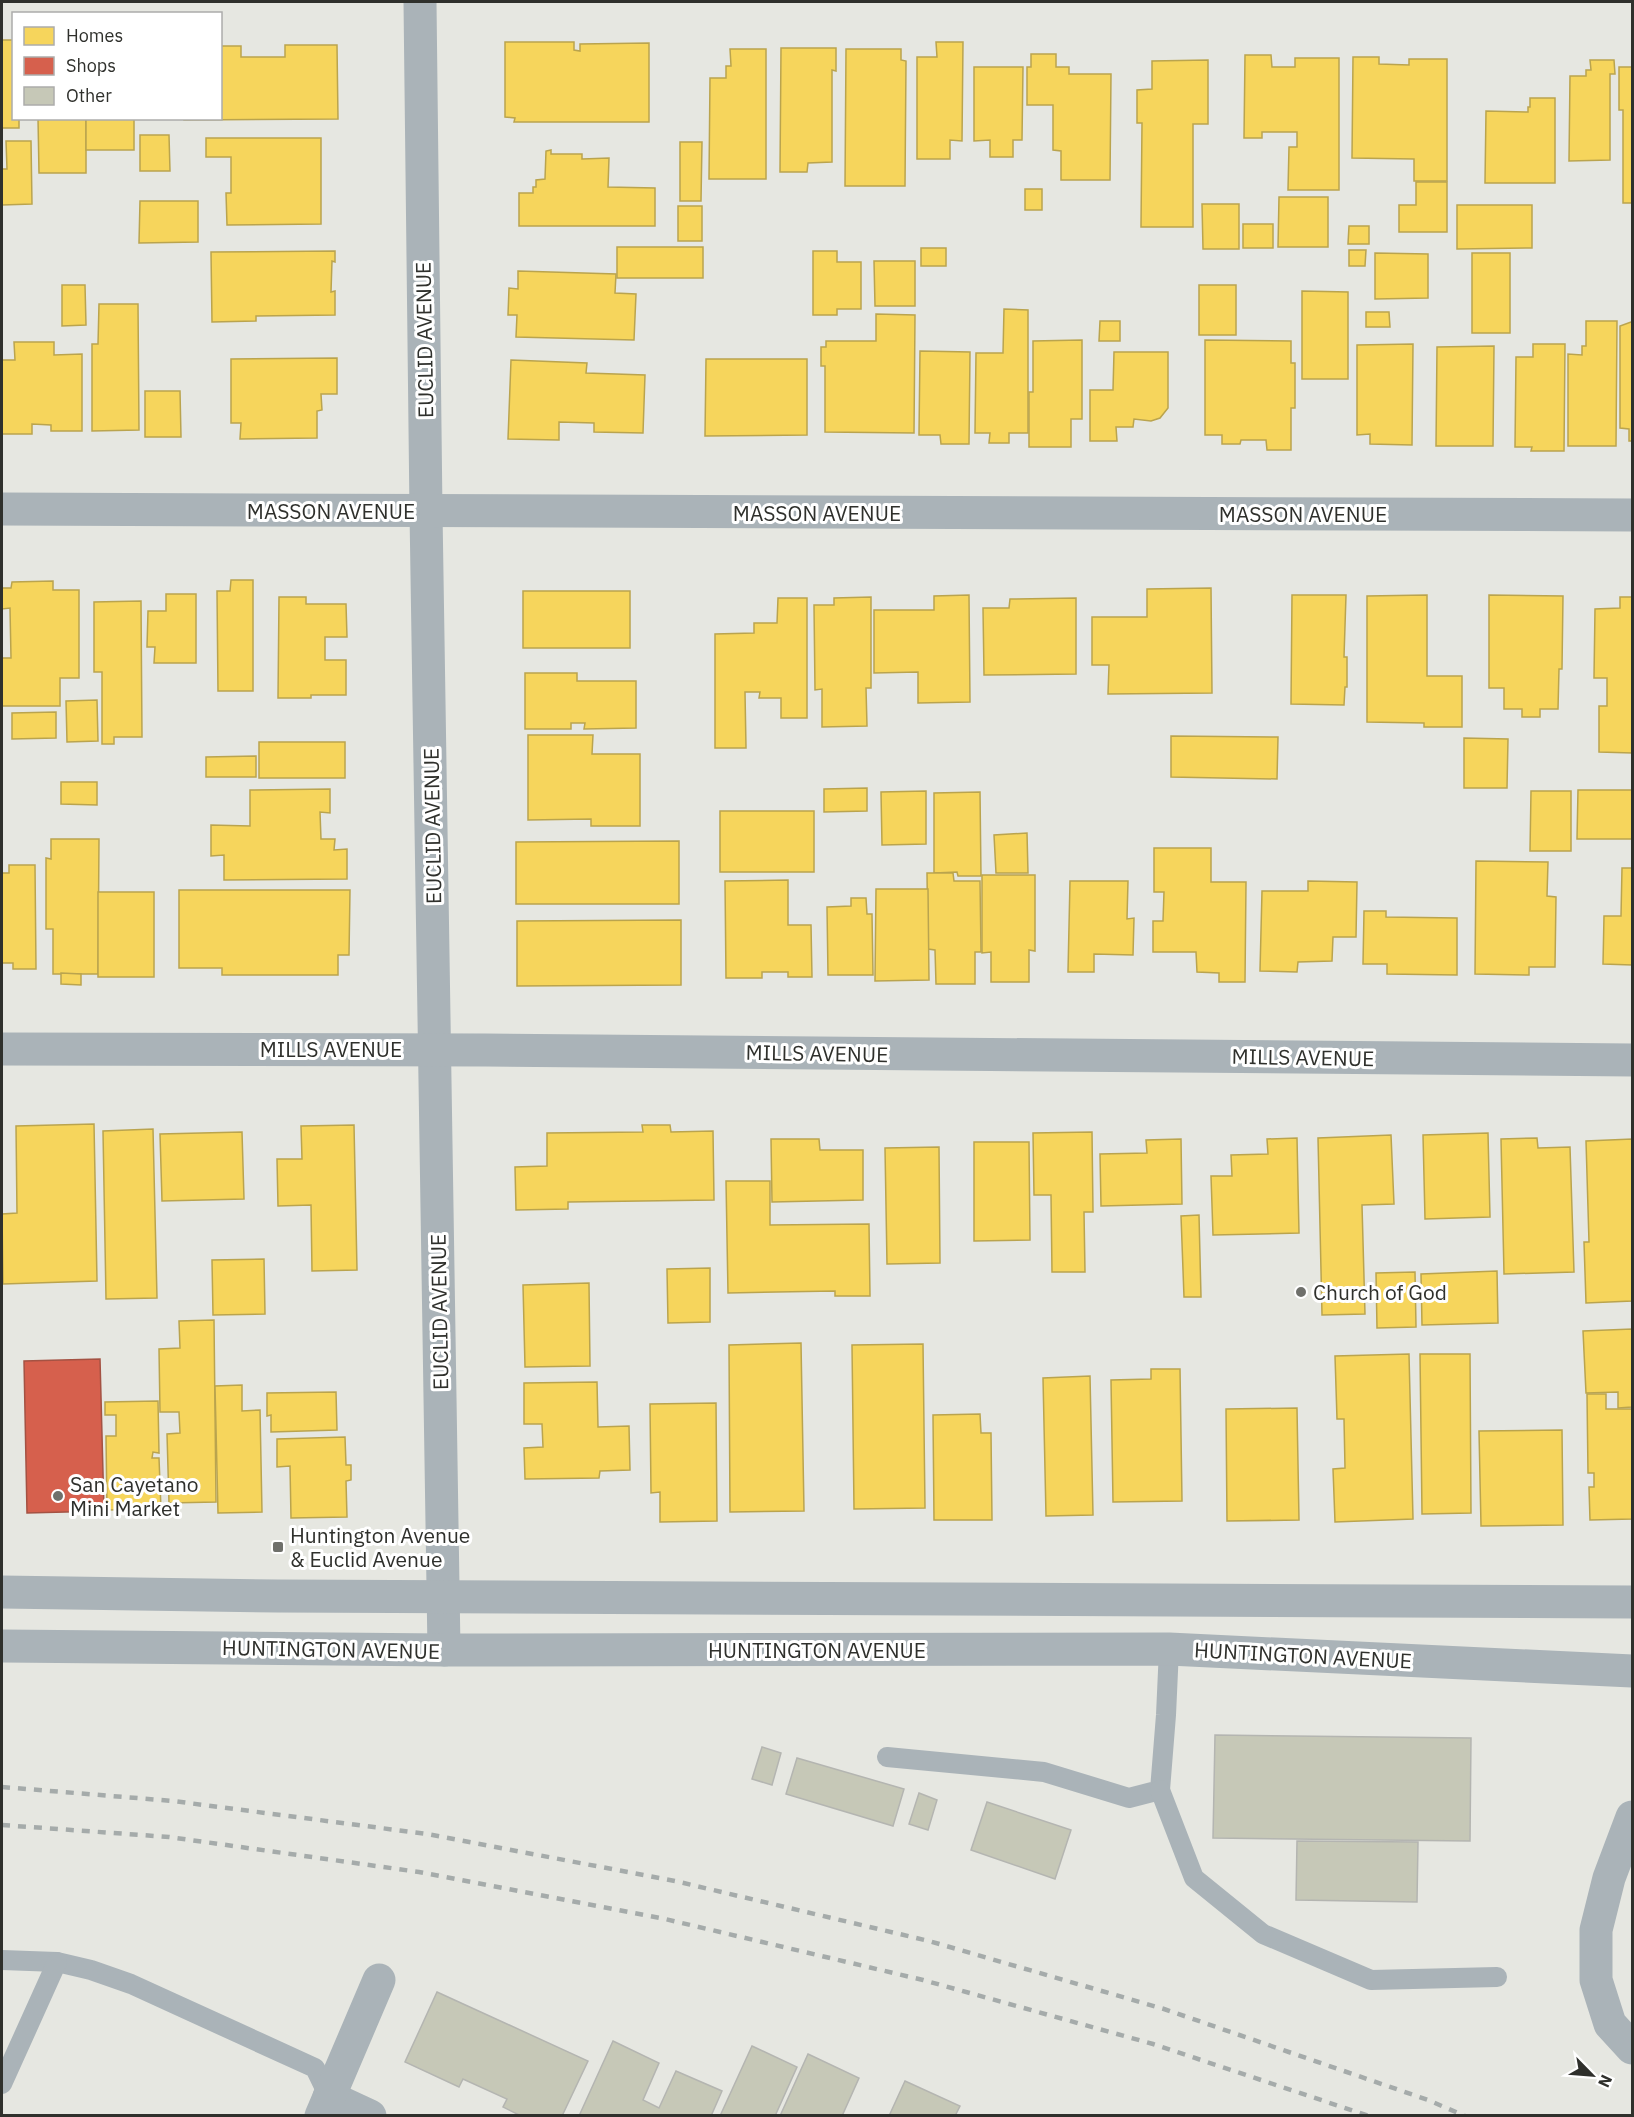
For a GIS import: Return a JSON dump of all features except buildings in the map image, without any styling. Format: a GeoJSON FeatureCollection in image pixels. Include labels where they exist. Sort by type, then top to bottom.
{"type":"FeatureCollection","features":[{"type":"Feature","properties":{"kind":"street","name":"EUCLID AVENUE"},"geometry":{"type":"LineString","coordinates":[[420,2],[444,1650]]}},
{"type":"Feature","properties":{"kind":"street","name":"MASSON AVENUE"},"geometry":{"type":"LineString","coordinates":[[2,509],[1632,515]]}},
{"type":"Feature","properties":{"kind":"street","name":"MILLS AVENUE"},"geometry":{"type":"LineString","coordinates":[[2,1049],[435,1050],[1632,1060]]}},
{"type":"Feature","properties":{"kind":"street"},"geometry":{"type":"LineString","coordinates":[[2,1592],[443,1597],[1632,1602]]}},
{"type":"Feature","properties":{"kind":"street","name":"HUNTINGTON AVENUE"},"geometry":{"type":"LineString","coordinates":[[2,1646],[444,1650],[1168,1649],[1632,1671]]}},
{"type":"Feature","properties":{"kind":"street"},"geometry":{"type":"LineString","coordinates":[[1632,1817],[1609,1878],[1596,1930],[1596,1980],[1606,2013],[1610,2024],[1632,2048]]}},
{"type":"Feature","properties":{"kind":"street"},"geometry":{"type":"LineString","coordinates":[[370,2115],[325,2106],[379,1980]]}},
{"type":"Feature","properties":{"kind":"lane"},"geometry":{"type":"LineString","coordinates":[[1168,1649],[1160,1790],[1194,1878],[1263,1934],[1371,1980],[1497,1977]]}},
{"type":"Feature","properties":{"kind":"lane"},"geometry":{"type":"LineString","coordinates":[[887,1757],[1044,1772],[1129,1798],[1160,1790]]}},
{"type":"Feature","properties":{"kind":"lane"},"geometry":{"type":"LineString","coordinates":[[2,1960],[57,1962],[91,1970],[131,1984],[315,2068],[325,2106]]}},
{"type":"Feature","properties":{"kind":"lane"},"geometry":{"type":"LineString","coordinates":[[2,2084],[57,1962]]}},
{"type":"Feature","properties":{"kind":"railway"},"geometry":{"type":"LineString","coordinates":[[2,1787],[173,1801],[427,1834],[675,1881],[929,1941],[1164,2009],[1428,2100],[1465,2116]]}},
{"type":"Feature","properties":{"kind":"railway"},"geometry":{"type":"LineString","coordinates":[[2,1825],[169,1837],[419,1872],[665,1919],[923,1980],[1153,2044],[1369,2116]]}},
{"type":"Feature","properties":{"kind":"place","name":"Church of God"},"geometry":{"type":"Point","coordinates":[1301,1292]}},
{"type":"Feature","properties":{"kind":"place","name":"San Cayetano Mini Market"},"geometry":{"type":"Point","coordinates":[58,1496]}},
{"type":"Feature","properties":{"kind":"place","name":"Huntington Avenue & Euclid Avenue"},"geometry":{"type":"Point","coordinates":[278,1547]}}]}
